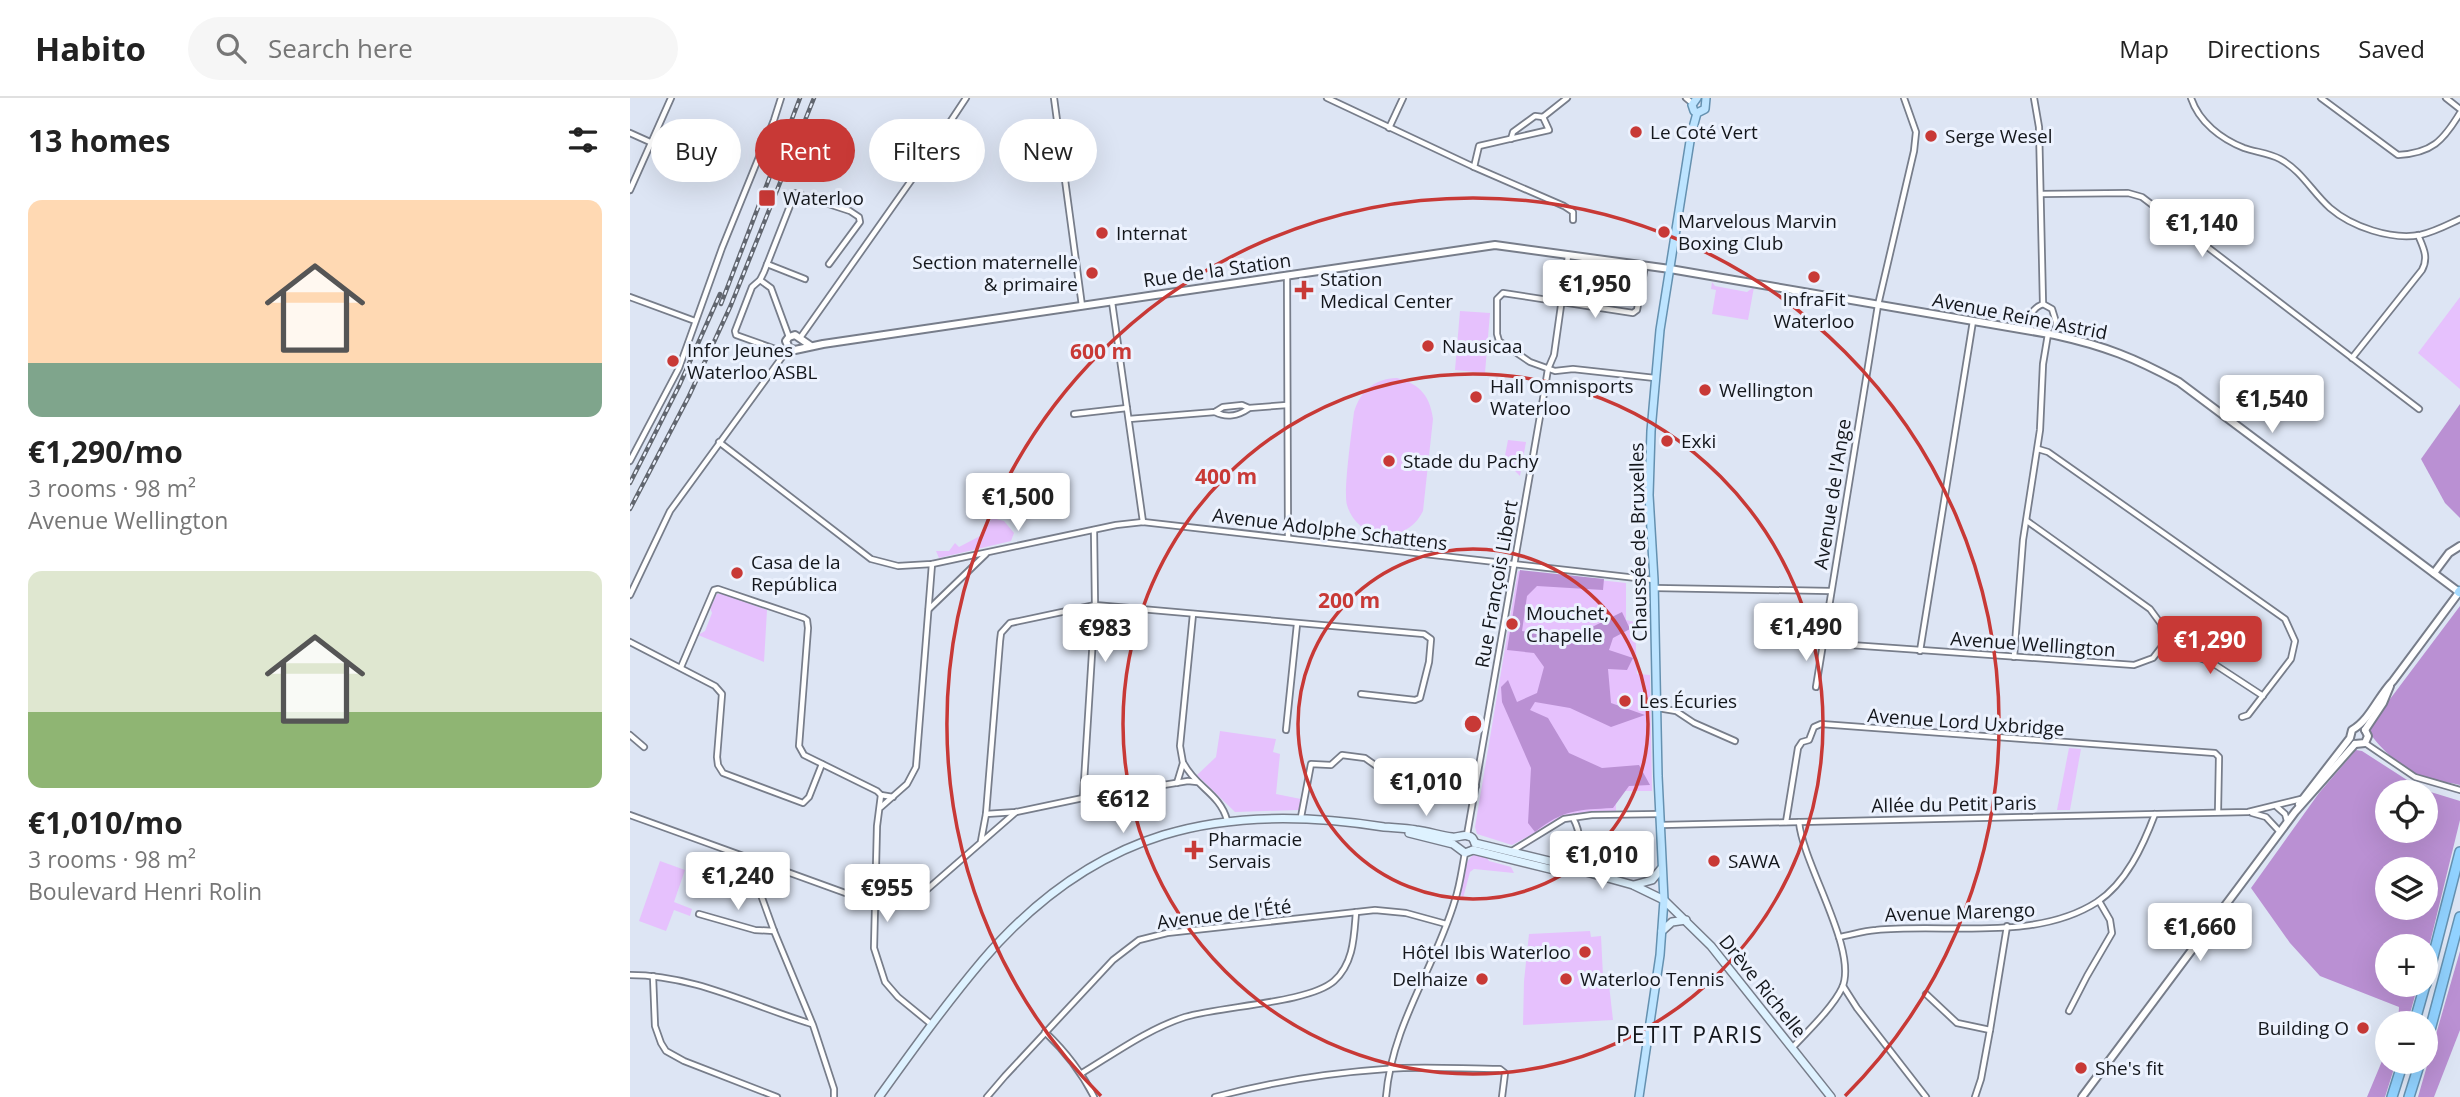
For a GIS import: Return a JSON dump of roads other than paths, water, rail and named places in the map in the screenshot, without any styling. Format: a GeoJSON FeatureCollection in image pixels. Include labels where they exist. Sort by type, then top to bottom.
{"type":"FeatureCollection","features":[{"type":"Feature","properties":{"kind":"highway"},"geometry":{"type":"LineString","coordinates":[[2438,936],[2460,852]]}},
{"type":"Feature","properties":{"kind":"highway"},"geometry":{"type":"LineString","coordinates":[[2435,1011],[2460,917]]}},
{"type":"Feature","properties":{"kind":"highway"},"geometry":{"type":"LineString","coordinates":[[2392,1097],[2399,1074]]}},
{"type":"Feature","properties":{"kind":"highway"},"geometry":{"type":"LineString","coordinates":[[2409,1097],[2416,1074]]}},
{"type":"Feature","properties":{"kind":"main road","name":"Chaussée de Bruxelles"},"geometry":{"type":"LineString","coordinates":[[1693,100],[1705,100],[1704,111],[1697,113],[1692,108],[1693,100]]}},
{"type":"Feature","properties":{"kind":"main road","name":"Chaussée de Bruxelles"},"geometry":{"type":"LineString","coordinates":[[1639,1097],[1664,900],[1661,869],[1655,584],[1649,495],[1655,378],[1691,135],[1697,113]]}},
{"type":"Feature","properties":{"kind":"main road"},"geometry":{"type":"LineString","coordinates":[[879,1097],[931,1024],[984,960],[1016,927],[1082,873],[1154,837],[1227,820],[1301,817],[1473,838],[1468,848]]}},
{"type":"Feature","properties":{"kind":"main road"},"geometry":{"type":"LineString","coordinates":[[1391,828],[1554,870],[1577,869]]}},
{"type":"Feature","properties":{"kind":"main road"},"geometry":{"type":"LineString","coordinates":[[1464,836],[1457,842],[1468,848],[1511,851],[1577,869]]}},
{"type":"Feature","properties":{"kind":"main road","name":"Drève Richelle"},"geometry":{"type":"LineString","coordinates":[[1577,869],[1633,885],[1664,900],[1711,946],[1831,1097]]}},
{"type":"Feature","properties":{"kind":"main road"},"geometry":{"type":"LineString","coordinates":[[1633,885],[1652,880],[1661,869]]}},
{"type":"Feature","properties":{"kind":"main road"},"geometry":{"type":"LineString","coordinates":[[1662,931],[1672,922],[1686,920]]}},
{"type":"Feature","properties":{"kind":"street"},"geometry":{"type":"LineString","coordinates":[[630,190],[671,98]]}},
{"type":"Feature","properties":{"kind":"street"},"geometry":{"type":"LineString","coordinates":[[630,461],[680,368],[724,242],[781,98]]}},
{"type":"Feature","properties":{"kind":"street"},"geometry":{"type":"LineString","coordinates":[[829,264],[860,222],[859,217],[850,211],[794,193],[760,280],[752,287],[736,335],[778,350],[798,349],[800,338],[966,98]]}},
{"type":"Feature","properties":{"kind":"street"},"geometry":{"type":"LineString","coordinates":[[1054,98],[1082,306]]}},
{"type":"Feature","properties":{"kind":"street"},"geometry":{"type":"LineString","coordinates":[[1327,98],[1564,206],[1573,212],[1573,220]]}},
{"type":"Feature","properties":{"kind":"street"},"geometry":{"type":"LineString","coordinates":[[1390,128],[1403,98]]}},
{"type":"Feature","properties":{"kind":"street"},"geometry":{"type":"LineString","coordinates":[[1511,139],[1513,132],[1535,116],[1543,117],[1567,98]]}},
{"type":"Feature","properties":{"kind":"street","name":"Avenue de l'Ange"},"geometry":{"type":"LineString","coordinates":[[1816,687],[1878,305],[1914,151],[1916,132],[1904,98]]}},
{"type":"Feature","properties":{"kind":"street"},"geometry":{"type":"LineString","coordinates":[[2034,98],[2039,127],[2043,304]]}},
{"type":"Feature","properties":{"kind":"street"},"geometry":{"type":"LineString","coordinates":[[2191,98],[2203,121],[2216,132],[2244,148],[2278,158],[2292,167],[2329,207],[2343,218],[2394,235],[2418,235],[2440,229],[2460,219]]}},
{"type":"Feature","properties":{"kind":"street"},"geometry":{"type":"LineString","coordinates":[[2321,98],[2398,155],[2412,154],[2427,148],[2442,140],[2460,122]]}},
{"type":"Feature","properties":{"kind":"street"},"geometry":{"type":"LineString","coordinates":[[2446,98],[2460,111],[2452,129]]}},
{"type":"Feature","properties":{"kind":"street"},"geometry":{"type":"LineString","coordinates":[[1474,167],[1479,146],[1549,130],[1543,117]]}},
{"type":"Feature","properties":{"kind":"street"},"geometry":{"type":"LineString","coordinates":[[630,133],[650,142]]}},
{"type":"Feature","properties":{"kind":"street"},"geometry":{"type":"LineString","coordinates":[[2041,194],[2128,193],[2142,197],[2419,410]]}},
{"type":"Feature","properties":{"kind":"street"},"geometry":{"type":"LineString","coordinates":[[2352,358],[2422,270],[2426,262],[2425,252],[2418,235]]}},
{"type":"Feature","properties":{"kind":"street","name":"Rue de la Station"},"geometry":{"type":"LineString","coordinates":[[798,349],[1494,245],[1670,269]]}},
{"type":"Feature","properties":{"kind":"street","name":"Rue François Libert"},"geometry":{"type":"LineString","coordinates":[[1464,836],[1476,786],[1548,369],[1554,355],[1568,256]]}},
{"type":"Feature","properties":{"kind":"street"},"geometry":{"type":"LineString","coordinates":[[767,264],[805,279]]}},
{"type":"Feature","properties":{"kind":"street"},"geometry":{"type":"LineString","coordinates":[[1645,266],[1637,310],[1633,313],[1503,293],[1497,299],[1497,334],[1499,341],[1530,362],[1555,371],[1573,369],[1655,378]]}},
{"type":"Feature","properties":{"kind":"street","name":"Avenue Reine Astrid"},"geometry":{"type":"LineString","coordinates":[[1670,269],[2051,334],[2097,344],[2139,360],[2179,382],[2460,591]]}},
{"type":"Feature","properties":{"kind":"street"},"geometry":{"type":"LineString","coordinates":[[1287,276],[1288,537]]}},
{"type":"Feature","properties":{"kind":"street"},"geometry":{"type":"LineString","coordinates":[[760,280],[771,288],[789,337]]}},
{"type":"Feature","properties":{"kind":"street"},"geometry":{"type":"LineString","coordinates":[[630,297],[695,321]]}},
{"type":"Feature","properties":{"kind":"street"},"geometry":{"type":"LineString","coordinates":[[1112,302],[1143,522]]}},
{"type":"Feature","properties":{"kind":"street"},"geometry":{"type":"LineString","coordinates":[[2014,657],[2026,521],[2038,449],[2043,364],[2051,334],[2053,309],[2043,304],[2035,307],[2030,314],[2028,330]]}},
{"type":"Feature","properties":{"kind":"street"},"geometry":{"type":"LineString","coordinates":[[1920,651],[1973,321]]}},
{"type":"Feature","properties":{"kind":"street"},"geometry":{"type":"LineString","coordinates":[[789,348],[786,341],[795,335],[811,346]]}},
{"type":"Feature","properties":{"kind":"street"},"geometry":{"type":"LineString","coordinates":[[630,595],[670,511],[789,348]]}},
{"type":"Feature","properties":{"kind":"street"},"geometry":{"type":"LineString","coordinates":[[1129,419],[1215,411],[1222,416],[1241,414],[1249,408],[1287,405]]}},
{"type":"Feature","properties":{"kind":"street"},"geometry":{"type":"LineString","coordinates":[[1074,414],[1127,408]]}},
{"type":"Feature","properties":{"kind":"street","name":"Avenue Adolphe Schattens"},"geometry":{"type":"LineString","coordinates":[[719,442],[871,559],[898,566],[932,564],[1143,522],[1513,564],[1655,584],[1830,591]]}},
{"type":"Feature","properties":{"kind":"street"},"geometry":{"type":"LineString","coordinates":[[2038,449],[2048,452],[2285,619],[2295,641],[2295,650],[2248,715],[2242,717]]}},
{"type":"Feature","properties":{"kind":"street"},"geometry":{"type":"LineString","coordinates":[[2026,521],[2150,609],[2161,624],[2163,645],[2211,662],[2263,696]]}},
{"type":"Feature","properties":{"kind":"street"},"geometry":{"type":"LineString","coordinates":[[1083,798],[1096,605],[1094,530]]}},
{"type":"Feature","properties":{"kind":"street"},"geometry":{"type":"LineString","coordinates":[[2434,573],[2449,553],[2460,546]]}},
{"type":"Feature","properties":{"kind":"street"},"geometry":{"type":"LineString","coordinates":[[929,609],[985,554]]}},
{"type":"Feature","properties":{"kind":"street"},"geometry":{"type":"LineString","coordinates":[[881,807],[911,778],[916,767],[932,564]]}},
{"type":"Feature","properties":{"kind":"street"},"geometry":{"type":"LineString","coordinates":[[681,667],[714,590],[718,589],[804,618],[808,628],[799,746],[804,755],[881,795],[893,797]]}},
{"type":"Feature","properties":{"kind":"street"},"geometry":{"type":"LineString","coordinates":[[2362,729],[2382,692],[2460,591]]}},
{"type":"Feature","properties":{"kind":"street"},"geometry":{"type":"LineString","coordinates":[[981,841],[986,814],[1001,633],[1010,623],[1096,605],[1424,634],[1431,639],[1429,662],[1420,698],[1415,700],[1361,694]]}},
{"type":"Feature","properties":{"kind":"street"},"geometry":{"type":"LineString","coordinates":[[1193,614],[1180,746],[1183,763],[1196,782],[1220,802],[1227,820]]}},
{"type":"Feature","properties":{"kind":"street"},"geometry":{"type":"LineString","coordinates":[[1286,730],[1297,624]]}},
{"type":"Feature","properties":{"kind":"street"},"geometry":{"type":"LineString","coordinates":[[630,642],[715,686],[722,694],[717,757],[723,773],[803,803],[809,797],[822,764]]}},
{"type":"Feature","properties":{"kind":"street","name":"Avenue Wellington"},"geometry":{"type":"LineString","coordinates":[[1822,643],[2134,665],[2153,658],[2163,645]]}},
{"type":"Feature","properties":{"kind":"street"},"geometry":{"type":"LineString","coordinates":[[1658,708],[1676,711],[1694,723],[1735,741]]}},
{"type":"Feature","properties":{"kind":"street","name":"Avenue Lord Uxbridge"},"geometry":{"type":"LineString","coordinates":[[1786,822],[1798,748],[1801,742],[1809,740],[1814,727],[1821,724],[2215,753],[2219,757],[2218,812]]}},
{"type":"Feature","properties":{"kind":"street"},"geometry":{"type":"LineString","coordinates":[[2295,812],[2302,799],[2350,738],[2352,730],[2362,729]]}},
{"type":"Feature","properties":{"kind":"street"},"geometry":{"type":"LineString","coordinates":[[2362,729],[2368,736],[2365,743]]}},
{"type":"Feature","properties":{"kind":"street"},"geometry":{"type":"LineString","coordinates":[[630,735],[644,747]]}},
{"type":"Feature","properties":{"kind":"street"},"geometry":{"type":"LineString","coordinates":[[2350,738],[2355,744]]}},
{"type":"Feature","properties":{"kind":"street"},"geometry":{"type":"LineString","coordinates":[[2082,1097],[2287,822],[2355,744],[2365,743],[2415,777],[2460,790]]}},
{"type":"Feature","properties":{"kind":"street"},"geometry":{"type":"LineString","coordinates":[[1301,817],[1311,764],[1331,765],[1342,755],[1366,758],[1382,770],[1476,786]]}},
{"type":"Feature","properties":{"kind":"street"},"geometry":{"type":"LineString","coordinates":[[1177,782],[1183,763]]}},
{"type":"Feature","properties":{"kind":"street"},"geometry":{"type":"LineString","coordinates":[[986,814],[1016,812],[1177,782],[1196,782]]}},
{"type":"Feature","properties":{"kind":"street"},"geometry":{"type":"LineString","coordinates":[[881,795],[874,948],[885,982],[898,997],[931,1024]]}},
{"type":"Feature","properties":{"kind":"street","name":"Allée du Petit Paris"},"geometry":{"type":"LineString","coordinates":[[1661,825],[2248,812],[2302,799]]}},
{"type":"Feature","properties":{"kind":"street"},"geometry":{"type":"LineString","coordinates":[[2276,806],[2285,814],[2287,822]]}},
{"type":"Feature","properties":{"kind":"street"},"geometry":{"type":"LineString","coordinates":[[630,815],[875,905],[895,906],[914,900],[1016,812]]}},
{"type":"Feature","properties":{"kind":"street"},"geometry":{"type":"LineString","coordinates":[[2248,812],[2266,817],[2280,832]]}},
{"type":"Feature","properties":{"kind":"street"},"geometry":{"type":"LineString","coordinates":[[1511,851],[1564,819],[1660,814]]}},
{"type":"Feature","properties":{"kind":"street","name":"Avenue Marengo"},"geometry":{"type":"LineString","coordinates":[[1839,937],[1875,930],[2051,922],[2073,915],[2098,901],[2125,874],[2146,839],[2155,814]]}},
{"type":"Feature","properties":{"kind":"street"},"geometry":{"type":"LineString","coordinates":[[1573,817],[1579,829],[1580,840],[1577,869]]}},
{"type":"Feature","properties":{"kind":"street"},"geometry":{"type":"LineString","coordinates":[[1793,1047],[1837,997],[1843,986],[1845,970],[1839,937],[1804,848],[1800,822]]}},
{"type":"Feature","properties":{"kind":"street"},"geometry":{"type":"LineString","coordinates":[[1386,1097],[1388,1069],[1406,1017],[1456,899],[1468,848]]}},
{"type":"Feature","properties":{"kind":"street"},"geometry":{"type":"LineString","coordinates":[[748,859],[774,931],[813,1024],[834,1097]]}},
{"type":"Feature","properties":{"kind":"street"},"geometry":{"type":"LineString","coordinates":[[2069,1012],[2112,933],[2110,920],[2098,901]]}},
{"type":"Feature","properties":{"kind":"street","name":"Avenue de l'Été"},"geometry":{"type":"LineString","coordinates":[[988,1097],[1113,960],[1139,940],[1167,933],[1356,912],[1391,911],[1446,924]]}},
{"type":"Feature","properties":{"kind":"street"},"geometry":{"type":"LineString","coordinates":[[1082,1073],[1150,1032],[1181,1019],[1218,1009],[1292,998],[1323,988],[1334,981],[1346,966],[1354,939],[1356,912]]}},
{"type":"Feature","properties":{"kind":"street"},"geometry":{"type":"LineString","coordinates":[[699,914],[755,930],[774,931]]}},
{"type":"Feature","properties":{"kind":"street"},"geometry":{"type":"LineString","coordinates":[[1975,1097],[1981,1079],[2007,926]]}},
{"type":"Feature","properties":{"kind":"street"},"geometry":{"type":"LineString","coordinates":[[630,975],[653,976],[702,986],[813,1024]]}},
{"type":"Feature","properties":{"kind":"street"},"geometry":{"type":"LineString","coordinates":[[653,976],[655,1026],[666,1051],[684,1061],[777,1097]]}},
{"type":"Feature","properties":{"kind":"street"},"geometry":{"type":"LineString","coordinates":[[1843,986],[1926,1097]]}},
{"type":"Feature","properties":{"kind":"street"},"geometry":{"type":"LineString","coordinates":[[1926,994],[1957,1023],[1990,1030]]}},
{"type":"Feature","properties":{"kind":"street"},"geometry":{"type":"LineString","coordinates":[[1045,1032],[1082,1073],[1094,1097]]}},
{"type":"Feature","properties":{"kind":"street"},"geometry":{"type":"LineString","coordinates":[[1215,1097],[1320,1076],[1388,1069],[1500,1069],[1504,1073],[1502,1097]]}},
{"type":"Feature","properties":{"kind":"railway"},"geometry":{"type":"LineString","coordinates":[[721,304],[800,98]]}},
{"type":"Feature","properties":{"kind":"railway"},"geometry":{"type":"LineString","coordinates":[[630,509],[689,396],[731,305],[814,98]]}},
{"type":"Feature","properties":{"kind":"railway"},"geometry":{"type":"LineString","coordinates":[[630,483],[679,386],[720,294]]}},
{"type":"Feature","properties":{"kind":"place","name":"Le Coté Vert"},"geometry":{"type":"Point","coordinates":[1636,132]}},
{"type":"Feature","properties":{"kind":"place","name":"Serge Wesel"},"geometry":{"type":"Point","coordinates":[1931,136]}},
{"type":"Feature","properties":{"kind":"place","name":"Waterloo"},"geometry":{"type":"Point","coordinates":[767,198]}},
{"type":"Feature","properties":{"kind":"place","name":"Marvelous Marvin Boxing Club"},"geometry":{"type":"Point","coordinates":[1664,232]}},
{"type":"Feature","properties":{"kind":"place","name":"Internat"},"geometry":{"type":"Point","coordinates":[1102,233]}},
{"type":"Feature","properties":{"kind":"place","name":"Section maternelle & primaire"},"geometry":{"type":"Point","coordinates":[1092,273]}},
{"type":"Feature","properties":{"kind":"place","name":"InfraFit Waterloo"},"geometry":{"type":"Point","coordinates":[1814,277]}},
{"type":"Feature","properties":{"kind":"place","name":"Station Medical Center"},"geometry":{"type":"Point","coordinates":[1304,290]}},
{"type":"Feature","properties":{"kind":"place","name":"Nausicaa"},"geometry":{"type":"Point","coordinates":[1428,346]}},
{"type":"Feature","properties":{"kind":"place","name":"Infor Jeunes Waterloo ASBL"},"geometry":{"type":"Point","coordinates":[673,361]}},
{"type":"Feature","properties":{"kind":"place","name":"Wellington"},"geometry":{"type":"Point","coordinates":[1705,390]}},
{"type":"Feature","properties":{"kind":"place","name":"Hall Omnisports Waterloo"},"geometry":{"type":"Point","coordinates":[1476,397]}},
{"type":"Feature","properties":{"kind":"place","name":"Exki"},"geometry":{"type":"Point","coordinates":[1667,441]}},
{"type":"Feature","properties":{"kind":"place","name":"Stade du Pachy"},"geometry":{"type":"Point","coordinates":[1389,461]}},
{"type":"Feature","properties":{"kind":"place","name":"Casa de la República"},"geometry":{"type":"Point","coordinates":[737,573]}},
{"type":"Feature","properties":{"kind":"place","name":"Mouchet, Chapelle"},"geometry":{"type":"Point","coordinates":[1512,624]}},
{"type":"Feature","properties":{"kind":"place","name":"Les Écuries"},"geometry":{"type":"Point","coordinates":[1625,701]}},
{"type":"Feature","properties":{"kind":"place","name":"Pharmacie Servais"},"geometry":{"type":"Point","coordinates":[1194,850]}},
{"type":"Feature","properties":{"kind":"place","name":"SAWA"},"geometry":{"type":"Point","coordinates":[1714,861]}},
{"type":"Feature","properties":{"kind":"place","name":"Hôtel Ibis Waterloo"},"geometry":{"type":"Point","coordinates":[1585,952]}},
{"type":"Feature","properties":{"kind":"place","name":"Delhaize"},"geometry":{"type":"Point","coordinates":[1482,979]}},
{"type":"Feature","properties":{"kind":"place","name":"Waterloo Tennis"},"geometry":{"type":"Point","coordinates":[1566,979]}},
{"type":"Feature","properties":{"kind":"place","name":"Building O"},"geometry":{"type":"Point","coordinates":[2363,1028]}},
{"type":"Feature","properties":{"kind":"place","name":"She's fit"},"geometry":{"type":"Point","coordinates":[2081,1068]}},
{"type":"Feature","properties":{"kind":"district","name":"PETIT PARIS"},"geometry":{"type":"Point","coordinates":[1690,1034]}}]}
